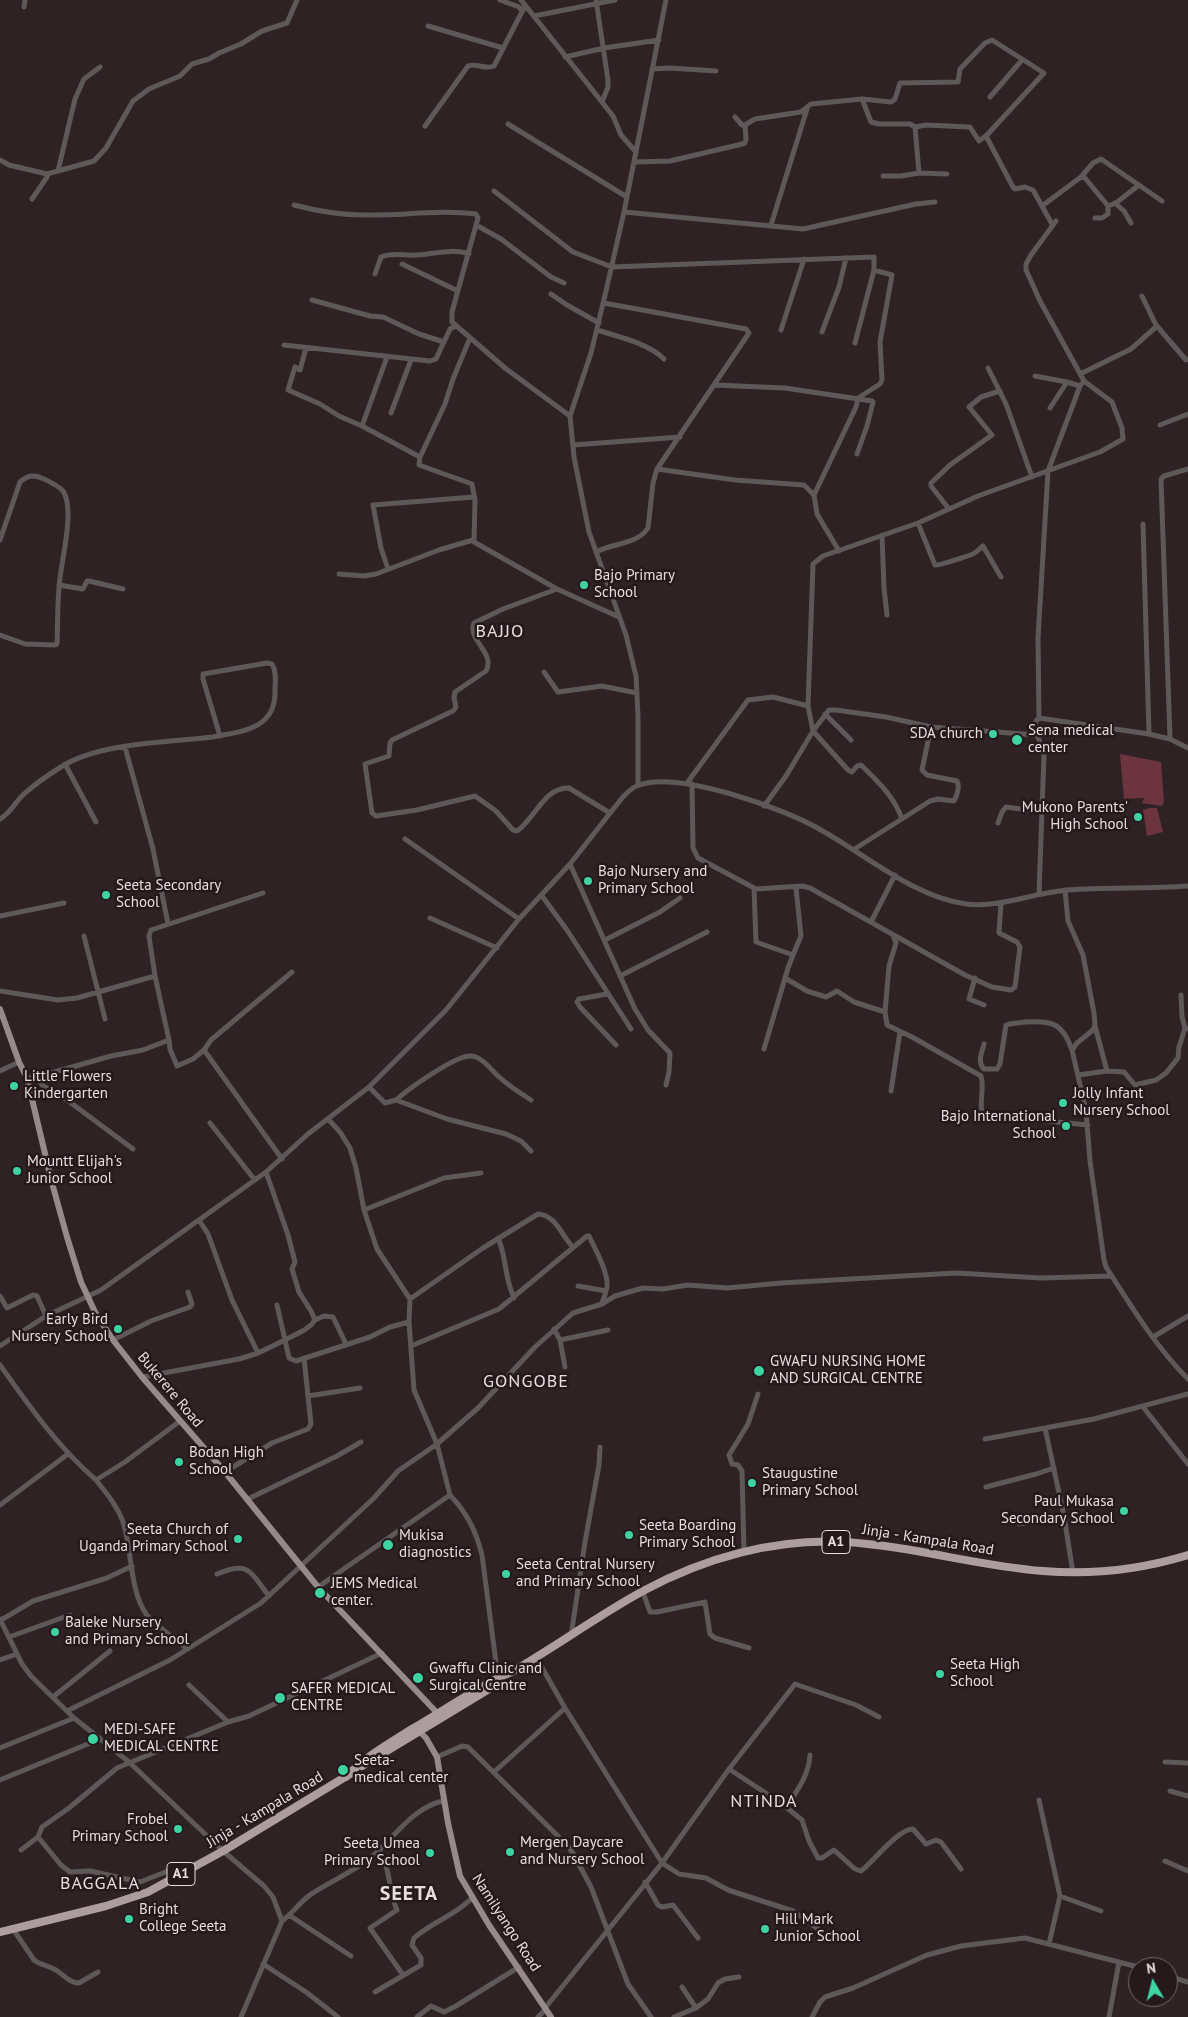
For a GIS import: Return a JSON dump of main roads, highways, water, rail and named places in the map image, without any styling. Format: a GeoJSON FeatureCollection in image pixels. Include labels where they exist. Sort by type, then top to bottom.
{"type":"FeatureCollection","features":[{"type":"Feature","properties":{"kind":"highway","name":"Jinja - Kampala Road"},"geometry":{"type":"LineString","coordinates":[[440,1715],[499,1683],[512,1672],[643,1592],[681,1573],[744,1552],[798,1543],[843,1542],[900,1547],[1025,1569],[1073,1573],[1141,1566],[1188,1555]]}},
{"type":"Feature","properties":{"kind":"highway","name":"Jinja - Kampala Road"},"geometry":{"type":"LineString","coordinates":[[0,1932],[106,1906],[148,1892],[223,1851],[346,1777],[498,1678],[512,1672]]}},
{"type":"Feature","properties":{"kind":"main road","name":"Bukerere Road"},"geometry":{"type":"LineString","coordinates":[[0,1010],[19,1062],[27,1078],[52,1183],[75,1265],[95,1312],[113,1340],[142,1377],[248,1499],[318,1586],[440,1715]]}},
{"type":"Feature","properties":{"kind":"main road","name":"Namilyango Road"},"geometry":{"type":"LineString","coordinates":[[417,1730],[432,1746],[436,1757],[443,1801],[457,1864],[472,1898],[551,2017]]}},
{"type":"Feature","properties":{"kind":"place","name":"Bajo Primary School"},"geometry":{"type":"Point","coordinates":[584,585]}},
{"type":"Feature","properties":{"kind":"place","name":"SDA church"},"geometry":{"type":"Point","coordinates":[993,734]}},
{"type":"Feature","properties":{"kind":"place","name":"Sena medical center"},"geometry":{"type":"Point","coordinates":[1017,740]}},
{"type":"Feature","properties":{"kind":"place","name":"Mukono Parents' High School"},"geometry":{"type":"Point","coordinates":[1138,817]}},
{"type":"Feature","properties":{"kind":"place","name":"Bajo Nursery and Primary School"},"geometry":{"type":"Point","coordinates":[588,881]}},
{"type":"Feature","properties":{"kind":"place","name":"Seeta Secondary School"},"geometry":{"type":"Point","coordinates":[106,895]}},
{"type":"Feature","properties":{"kind":"place","name":"Little Flowers Kindergarten"},"geometry":{"type":"Point","coordinates":[14,1086]}},
{"type":"Feature","properties":{"kind":"place","name":"Jolly Infant Nursery School"},"geometry":{"type":"Point","coordinates":[1063,1103]}},
{"type":"Feature","properties":{"kind":"place","name":"Bajo International School"},"geometry":{"type":"Point","coordinates":[1066,1126]}},
{"type":"Feature","properties":{"kind":"place","name":"Mountt Elijah's Junior School"},"geometry":{"type":"Point","coordinates":[17,1171]}},
{"type":"Feature","properties":{"kind":"place","name":"Early Bird Nursery School"},"geometry":{"type":"Point","coordinates":[118,1329]}},
{"type":"Feature","properties":{"kind":"place","name":"GWAFU NURSING HOME AND SURGICAL CENTRE"},"geometry":{"type":"Point","coordinates":[759,1371]}},
{"type":"Feature","properties":{"kind":"place","name":"Bodan High School"},"geometry":{"type":"Point","coordinates":[179,1462]}},
{"type":"Feature","properties":{"kind":"place","name":"Staugustine Primary School"},"geometry":{"type":"Point","coordinates":[752,1483]}},
{"type":"Feature","properties":{"kind":"place","name":"Paul Mukasa Secondary School"},"geometry":{"type":"Point","coordinates":[1124,1511]}},
{"type":"Feature","properties":{"kind":"place","name":"Seeta Boarding Primary School"},"geometry":{"type":"Point","coordinates":[629,1535]}},
{"type":"Feature","properties":{"kind":"place","name":"Seeta Church of Uganda Primary School"},"geometry":{"type":"Point","coordinates":[238,1539]}},
{"type":"Feature","properties":{"kind":"place","name":"Mukisa diagnostics"},"geometry":{"type":"Point","coordinates":[388,1545]}},
{"type":"Feature","properties":{"kind":"place","name":"Seeta Central Nursery and Primary School"},"geometry":{"type":"Point","coordinates":[506,1574]}},
{"type":"Feature","properties":{"kind":"place","name":"JEMS Medical center."},"geometry":{"type":"Point","coordinates":[320,1593]}},
{"type":"Feature","properties":{"kind":"place","name":"Baleke Nursery and Primary School"},"geometry":{"type":"Point","coordinates":[55,1632]}},
{"type":"Feature","properties":{"kind":"place","name":"Seeta High School"},"geometry":{"type":"Point","coordinates":[940,1674]}},
{"type":"Feature","properties":{"kind":"place","name":"Gwaffu Clinic and Surgical Centre"},"geometry":{"type":"Point","coordinates":[418,1678]}},
{"type":"Feature","properties":{"kind":"place","name":"SAFER MEDICAL CENTRE"},"geometry":{"type":"Point","coordinates":[280,1698]}},
{"type":"Feature","properties":{"kind":"place","name":"MEDI-SAFE MEDICAL CENTRE"},"geometry":{"type":"Point","coordinates":[93,1739]}},
{"type":"Feature","properties":{"kind":"place","name":"Seeta- medical center"},"geometry":{"type":"Point","coordinates":[343,1770]}},
{"type":"Feature","properties":{"kind":"place","name":"Frobel Primary School"},"geometry":{"type":"Point","coordinates":[178,1829]}},
{"type":"Feature","properties":{"kind":"place","name":"Mergen Daycare and Nursery School"},"geometry":{"type":"Point","coordinates":[510,1852]}},
{"type":"Feature","properties":{"kind":"place","name":"Seeta Umea Primary School"},"geometry":{"type":"Point","coordinates":[430,1853]}},
{"type":"Feature","properties":{"kind":"place","name":"Bright College Seeta"},"geometry":{"type":"Point","coordinates":[129,1919]}},
{"type":"Feature","properties":{"kind":"place","name":"Hill Mark Junior School"},"geometry":{"type":"Point","coordinates":[765,1929]}},
{"type":"Feature","properties":{"kind":"district","name":"BAJJO"},"geometry":{"type":"Point","coordinates":[500,632]}},
{"type":"Feature","properties":{"kind":"district","name":"GONGOBE"},"geometry":{"type":"Point","coordinates":[526,1382]}},
{"type":"Feature","properties":{"kind":"district","name":"NTINDA"},"geometry":{"type":"Point","coordinates":[764,1802]}},
{"type":"Feature","properties":{"kind":"district","name":"BAGGALA"},"geometry":{"type":"Point","coordinates":[100,1884]}},
{"type":"Feature","properties":{"kind":"district","name":"SEETA"},"geometry":{"type":"Point","coordinates":[409,1894]}}]}
